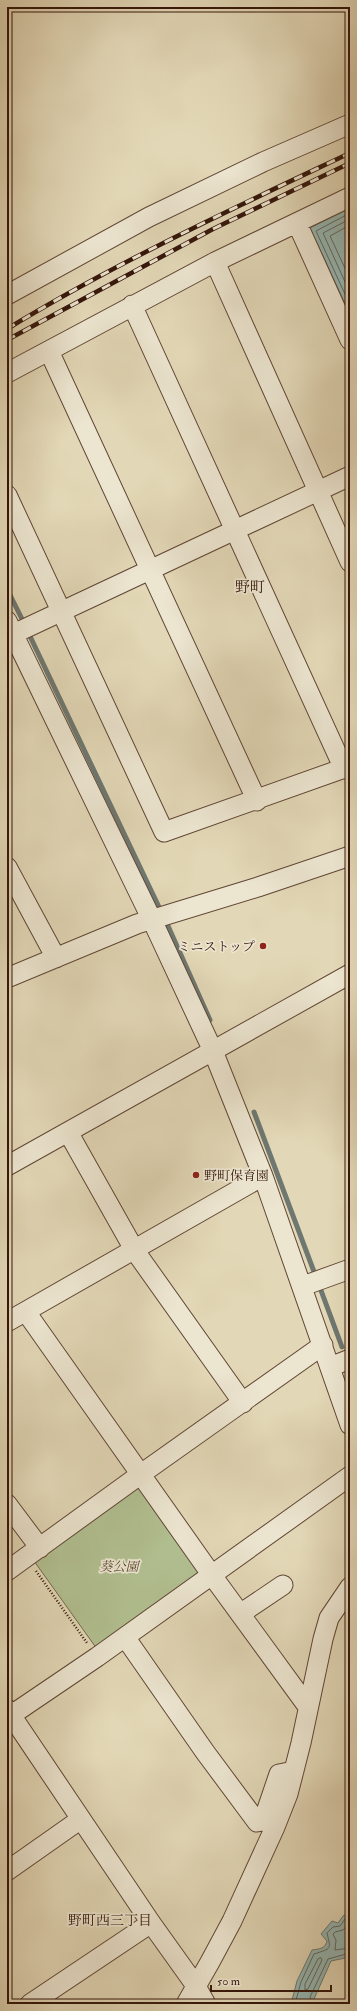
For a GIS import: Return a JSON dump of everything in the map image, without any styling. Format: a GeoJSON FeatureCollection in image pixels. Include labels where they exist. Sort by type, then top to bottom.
{"type":"FeatureCollection","features":[{"type":"Feature","properties":{"kind":"street"},"geometry":{"type":"LineString","coordinates":[[7,295],[149,217],[263,162],[350,124]]}},
{"type":"Feature","properties":{"kind":"street"},"geometry":{"type":"LineString","coordinates":[[7,374],[132,305],[215,262],[350,197]]}},
{"type":"Feature","properties":{"kind":"street"},"geometry":{"type":"LineString","coordinates":[[297,223],[348,328]]}},
{"type":"Feature","properties":{"kind":"street"},"geometry":{"type":"LineString","coordinates":[[215,262],[350,562]]}},
{"type":"Feature","properties":{"kind":"street"},"geometry":{"type":"LineString","coordinates":[[7,495],[164,832],[257,801],[347,768],[235,530],[132,305]]}},
{"type":"Feature","properties":{"kind":"street"},"geometry":{"type":"LineString","coordinates":[[49,351],[257,801]]}},
{"type":"Feature","properties":{"kind":"street"},"geometry":{"type":"LineString","coordinates":[[350,476],[61,611],[16,630],[160,917],[305,1285],[330,1367],[350,1425]]}},
{"type":"Feature","properties":{"kind":"street"},"geometry":{"type":"LineString","coordinates":[[7,978],[137,924],[258,887],[350,856]]}},
{"type":"Feature","properties":{"kind":"street"},"geometry":{"type":"LineString","coordinates":[[7,867],[56,958]]}},
{"type":"Feature","properties":{"kind":"street"},"geometry":{"type":"LineString","coordinates":[[7,1166],[350,974]]}},
{"type":"Feature","properties":{"kind":"street"},"geometry":{"type":"LineString","coordinates":[[68,1132],[135,1251],[243,1403]]}},
{"type":"Feature","properties":{"kind":"street"},"geometry":{"type":"LineString","coordinates":[[7,1322],[135,1251],[263,1176]]}},
{"type":"Feature","properties":{"kind":"street"},"geometry":{"type":"LineString","coordinates":[[305,1285],[350,1269]]}},
{"type":"Feature","properties":{"kind":"street"},"geometry":{"type":"LineString","coordinates":[[26,1312],[211,1574],[308,1707]]}},
{"type":"Feature","properties":{"kind":"street"},"geometry":{"type":"LineString","coordinates":[[7,1571],[323,1345]]}},
{"type":"Feature","properties":{"kind":"street"},"geometry":{"type":"LineString","coordinates":[[330,1367],[350,1359]]}},
{"type":"Feature","properties":{"kind":"street"},"geometry":{"type":"LineString","coordinates":[[206,2004],[196,1986],[8,1714],[97,1657],[350,1476]]}},
{"type":"Feature","properties":{"kind":"street"},"geometry":{"type":"LineString","coordinates":[[7,1504],[33,1552]]}},
{"type":"Feature","properties":{"kind":"street"},"geometry":{"type":"LineString","coordinates":[[240,1614],[283,1585]]}},
{"type":"Feature","properties":{"kind":"street"},"geometry":{"type":"LineString","coordinates":[[186,2004],[210,1962],[260,1860],[288,1794],[329,1618],[350,1587]]}},
{"type":"Feature","properties":{"kind":"street"},"geometry":{"type":"LineString","coordinates":[[125,1637],[205,1752],[257,1822],[263,1821],[279,1774],[294,1772]]}},
{"type":"Feature","properties":{"kind":"street"},"geometry":{"type":"LineString","coordinates":[[7,1871],[81,1820]]}},
{"type":"Feature","properties":{"kind":"street"},"geometry":{"type":"LineString","coordinates":[[30,2004],[151,1923]]}},
{"type":"Feature","properties":{"kind":"path"},"geometry":{"type":"LineString","coordinates":[[33,1552],[97,1657]]}},
{"type":"Feature","properties":{"kind":"green space","name":"葵公園"},"geometry":{"type":"Polygon","coordinates":[[[135,1487],[144,1489],[200,1568],[197,1577],[97,1649],[34,1561],[135,1487]]]}},
{"type":"Feature","properties":{"kind":"water"},"geometry":{"type":"Polygon","coordinates":[[[350,208],[350,309],[348,310],[310,228],[350,208]]]}},
{"type":"Feature","properties":{"kind":"water"},"geometry":{"type":"Polygon","coordinates":[[[350,1912],[350,1957],[331,1961],[314,1999],[319,2004],[291,2004],[297,1981],[312,1950],[321,1948],[326,1944],[327,1941],[321,1934],[332,1921],[338,1923],[343,1916],[350,1912]]]}},
{"type":"Feature","properties":{"kind":"waterway"},"geometry":{"type":"LineString","coordinates":[[7,589],[25,625]]}},
{"type":"Feature","properties":{"kind":"waterway"},"geometry":{"type":"LineString","coordinates":[[28,632],[168,926],[210,1020]]}},
{"type":"Feature","properties":{"kind":"waterway"},"geometry":{"type":"LineString","coordinates":[[254,1112],[316,1277]]}},
{"type":"Feature","properties":{"kind":"waterway"},"geometry":{"type":"LineString","coordinates":[[319,1285],[342,1347]]}},
{"type":"Feature","properties":{"kind":"railway"},"geometry":{"type":"LineString","coordinates":[[7,329],[133,258],[350,153]]}},
{"type":"Feature","properties":{"kind":"railway"},"geometry":{"type":"LineString","coordinates":[[7,340],[213,229],[350,163]]}},
{"type":"Feature","properties":{"kind":"place","name":"ミニストップ"},"geometry":{"type":"Point","coordinates":[263,946]}},
{"type":"Feature","properties":{"kind":"place","name":"野町保育園"},"geometry":{"type":"Point","coordinates":[196,1175]}},
{"type":"Feature","properties":{"kind":"district","name":"野町"},"geometry":{"type":"Point","coordinates":[250,587]}},
{"type":"Feature","properties":{"kind":"district","name":"野町西三丁目"},"geometry":{"type":"Point","coordinates":[110,1920]}}]}
